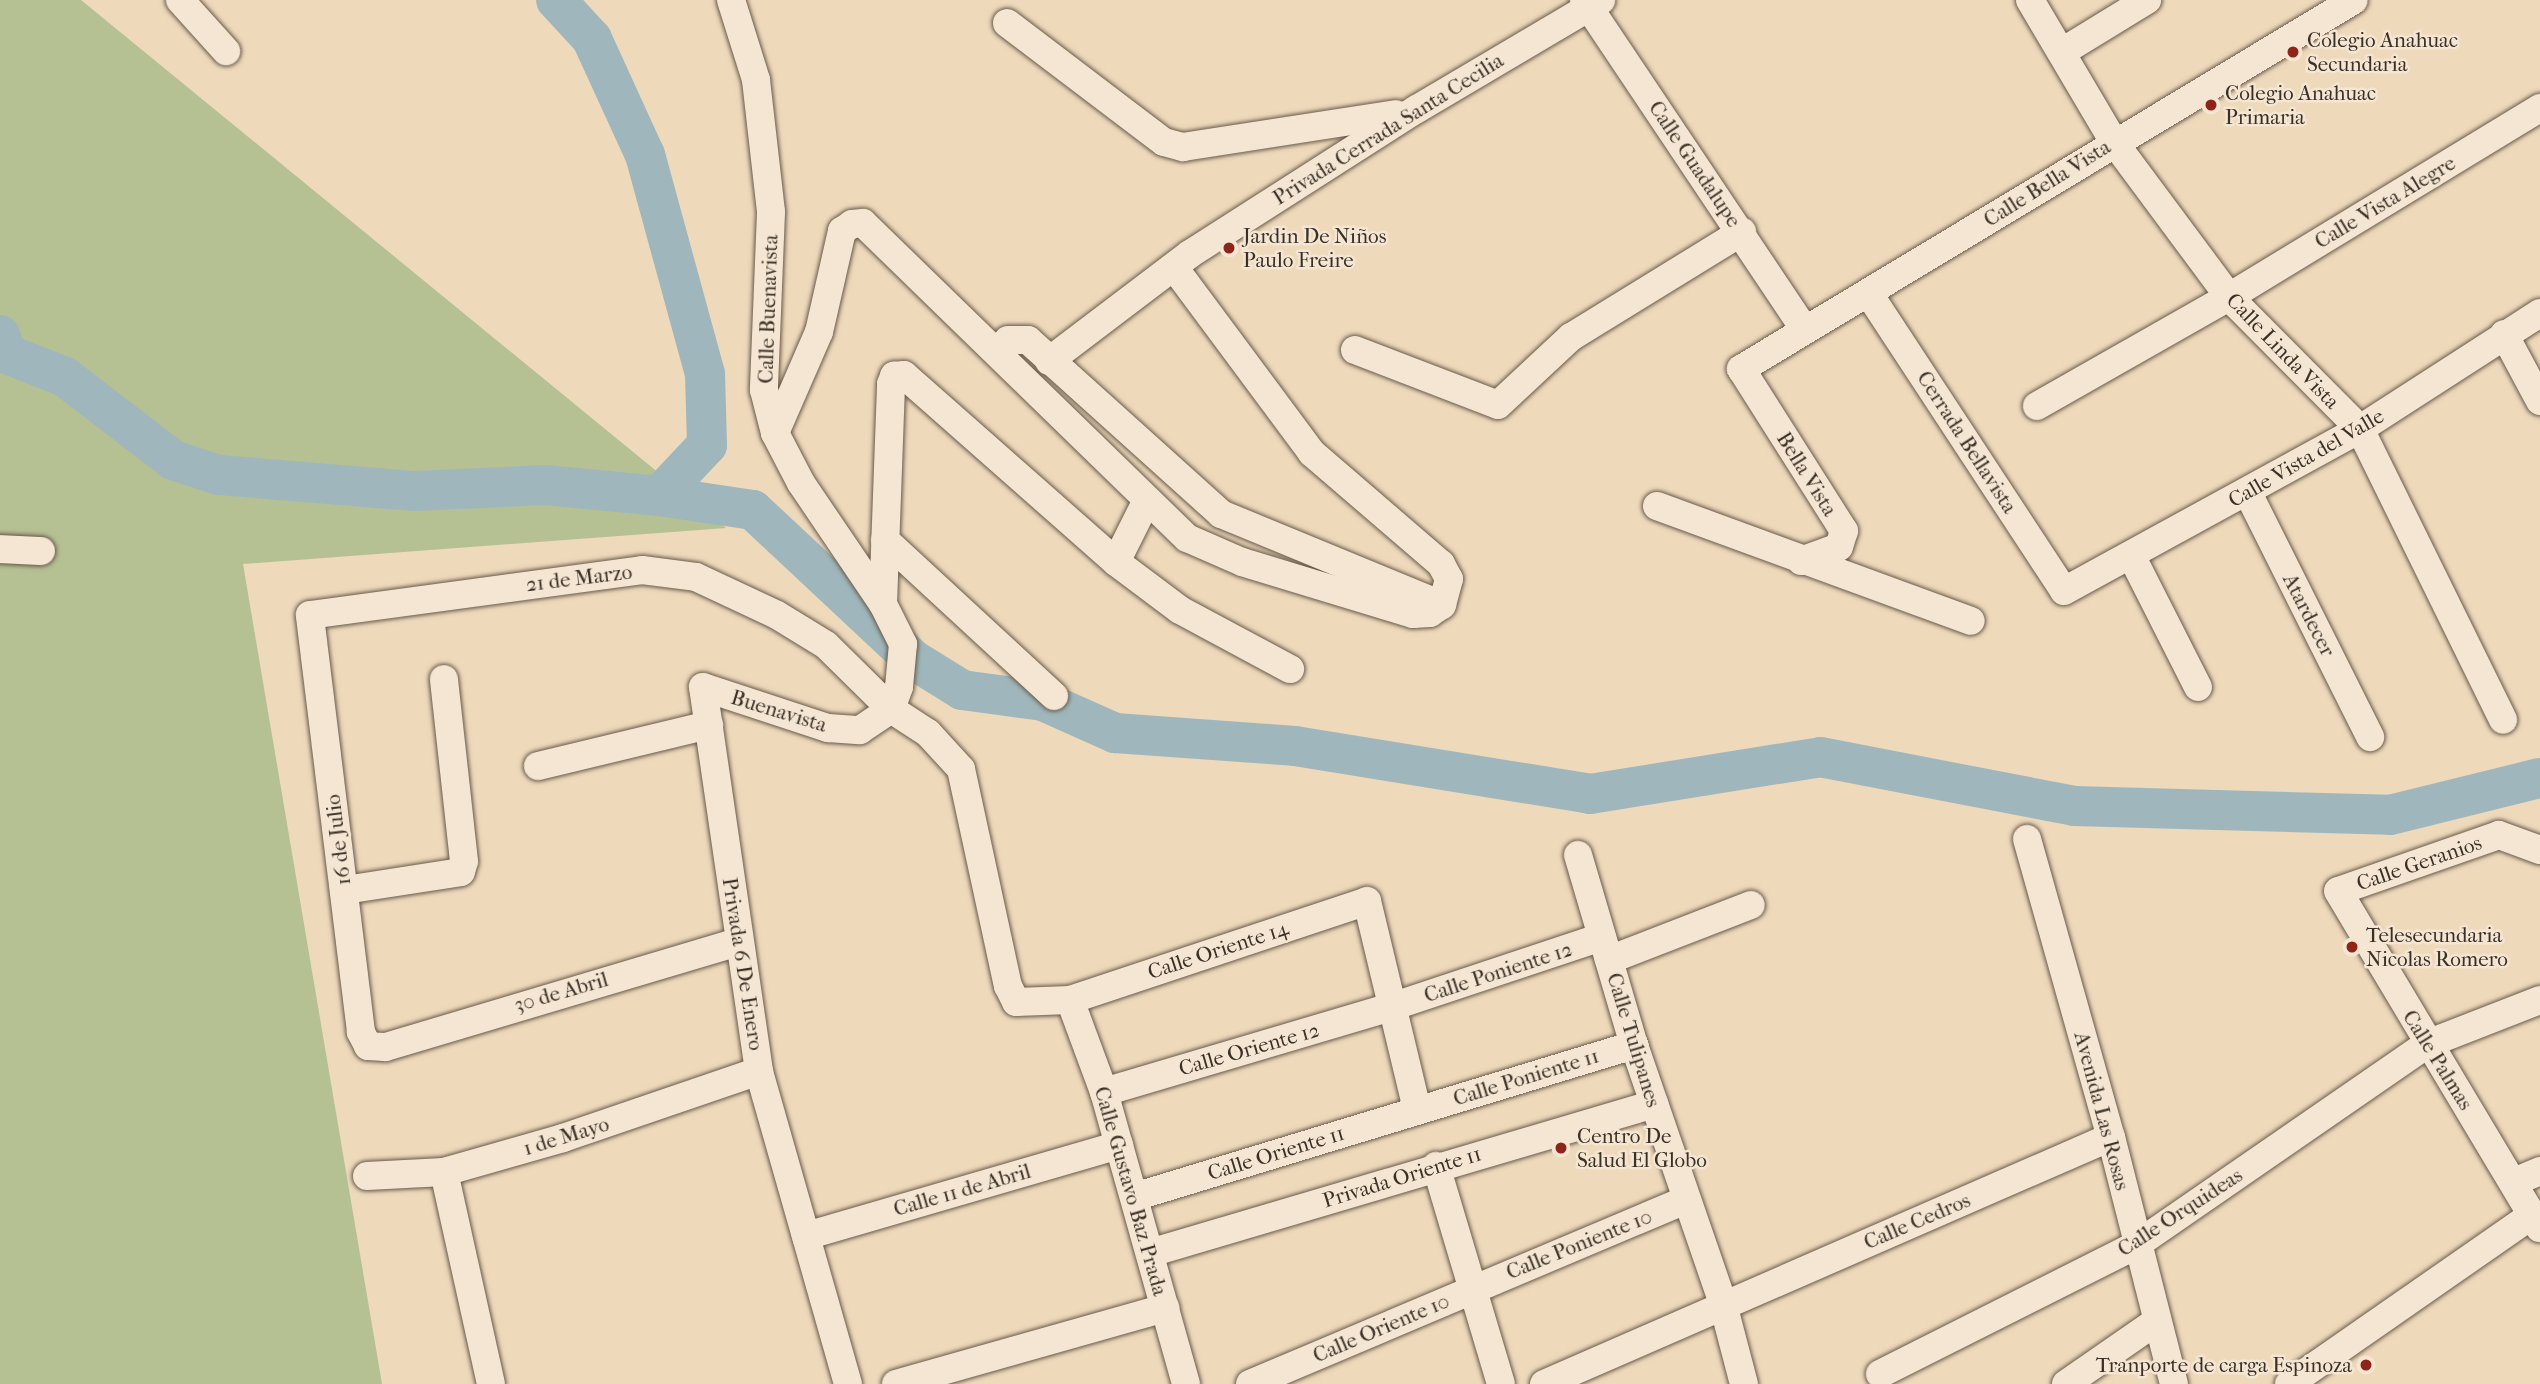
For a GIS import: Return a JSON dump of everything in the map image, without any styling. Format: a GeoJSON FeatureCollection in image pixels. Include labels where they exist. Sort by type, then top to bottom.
{"type":"FeatureCollection","features":[{"type":"Feature","properties":{"kind":"street"},"geometry":{"type":"LineString","coordinates":[[180,0],[226,51]]}},
{"type":"Feature","properties":{"kind":"street","name":"Calle Buenavista"},"geometry":{"type":"LineString","coordinates":[[732,0],[756,80],[771,212],[764,390],[775,433],[830,530],[883,604],[903,644],[899,681],[891,709]]}},
{"type":"Feature","properties":{"kind":"street","name":"Calle Linda Vista"},"geometry":{"type":"LineString","coordinates":[[2030,0],[2114,142],[2229,297],[2360,429],[2503,720]]}},
{"type":"Feature","properties":{"kind":"street"},"geometry":{"type":"LineString","coordinates":[[2062,52],[2147,0]]}},
{"type":"Feature","properties":{"kind":"street","name":"Calle Bella Vista"},"geometry":{"type":"LineString","coordinates":[[1741,369],[1869,294],[2114,142],[2354,0]]}},
{"type":"Feature","properties":{"kind":"street","name":"Privada Cerrada Santa Cecilia"},"geometry":{"type":"LineString","coordinates":[[1049,361],[1182,260],[1417,109],[1591,2]]}},
{"type":"Feature","properties":{"kind":"street","name":"Calle Guadalupe"},"geometry":{"type":"LineString","coordinates":[[1591,2],[1805,330]]}},
{"type":"Feature","properties":{"kind":"street"},"geometry":{"type":"LineString","coordinates":[[1007,23],[1164,142],[1183,147],[1361,122],[1417,109]]}},
{"type":"Feature","properties":{"kind":"street","name":"Calle Vista Alegre"},"geometry":{"type":"LineString","coordinates":[[2037,406],[2229,297],[2540,108]]}},
{"type":"Feature","properties":{"kind":"street"},"geometry":{"type":"LineString","coordinates":[[775,433],[819,331],[842,231],[852,224],[863,223],[1187,538],[1214,553],[1413,614],[1430,613],[1442,605],[1449,579],[1441,564],[1312,453],[1182,260]]}},
{"type":"Feature","properties":{"kind":"street"},"geometry":{"type":"LineString","coordinates":[[1355,350],[1499,405],[1571,337],[1742,232]]}},
{"type":"Feature","properties":{"kind":"street","name":"Cerrada Bellavista"},"geometry":{"type":"LineString","coordinates":[[1869,294],[2064,591]]}},
{"type":"Feature","properties":{"kind":"street","name":"Calle Vista del Valle"},"geometry":{"type":"LineString","coordinates":[[2064,591],[2248,493],[2360,429],[2540,313]]}},
{"type":"Feature","properties":{"kind":"street"},"geometry":{"type":"LineString","coordinates":[[2504,334],[2540,401]]}},
{"type":"Feature","properties":{"kind":"street"},"geometry":{"type":"LineString","coordinates":[[998,353],[1008,340],[1028,340],[1221,514],[1442,605]]}},
{"type":"Feature","properties":{"kind":"street","name":"Bella Vista"},"geometry":{"type":"LineString","coordinates":[[1741,369],[1844,531],[1839,547],[1801,561]]}},
{"type":"Feature","properties":{"kind":"street"},"geometry":{"type":"LineString","coordinates":[[883,604],[891,384],[894,376],[904,375],[1116,562],[1180,610],[1290,669]]}},
{"type":"Feature","properties":{"kind":"street","name":"Atardecer"},"geometry":{"type":"LineString","coordinates":[[2248,493],[2370,737]]}},
{"type":"Feature","properties":{"kind":"street"},"geometry":{"type":"LineString","coordinates":[[1116,562],[1146,500]]}},
{"type":"Feature","properties":{"kind":"street"},"geometry":{"type":"LineString","coordinates":[[1657,506],[1801,561],[1971,621]]}},
{"type":"Feature","properties":{"kind":"street"},"geometry":{"type":"LineString","coordinates":[[885,540],[1054,696]]}},
{"type":"Feature","properties":{"kind":"street"},"geometry":{"type":"LineString","coordinates":[[0,549],[41,551]]}},
{"type":"Feature","properties":{"kind":"street"},"geometry":{"type":"LineString","coordinates":[[2131,555],[2198,687]]}},
{"type":"Feature","properties":{"kind":"street","name":"21 de Marzo"},"geometry":{"type":"LineString","coordinates":[[310,615],[642,570],[696,577],[777,615],[826,645],[891,709]]}},
{"type":"Feature","properties":{"kind":"street","name":"16 de Julio"},"geometry":{"type":"LineString","coordinates":[[310,615],[361,1032],[368,1046],[385,1047]]}},
{"type":"Feature","properties":{"kind":"street"},"geometry":{"type":"LineString","coordinates":[[345,890],[461,872],[464,861],[444,679]]}},
{"type":"Feature","properties":{"kind":"street","name":"Buenavista"},"geometry":{"type":"LineString","coordinates":[[703,687],[828,729],[860,730],[891,709]]}},
{"type":"Feature","properties":{"kind":"street","name":"Privada 6 De Enero"},"geometry":{"type":"LineString","coordinates":[[703,687],[738,942],[759,1071],[848,1384]]}},
{"type":"Feature","properties":{"kind":"street","name":"Calle Oriente 14"},"geometry":{"type":"LineString","coordinates":[[891,709],[928,733],[961,769],[1008,986],[1016,1002],[1069,1000],[1367,901],[1394,1006]]}},
{"type":"Feature","properties":{"kind":"street"},"geometry":{"type":"LineString","coordinates":[[538,766],[709,724]]}},
{"type":"Feature","properties":{"kind":"street","name":"Calle Geranios"},"geometry":{"type":"LineString","coordinates":[[2338,891],[2499,835],[2540,850]]}},
{"type":"Feature","properties":{"kind":"street","name":"Avenida Las Rosas"},"geometry":{"type":"LineString","coordinates":[[2027,839],[2111,1137],[2136,1245],[2174,1384]]}},
{"type":"Feature","properties":{"kind":"street","name":"Calle Tulipanes"},"geometry":{"type":"LineString","coordinates":[[1578,855],[1634,1045],[1685,1200],[1723,1304],[1744,1384]]}},
{"type":"Feature","properties":{"kind":"street","name":"Calle Palmas"},"geometry":{"type":"LineString","coordinates":[[2338,891],[2427,1044],[2514,1182],[2536,1222]]}},
{"type":"Feature","properties":{"kind":"street","name":"Calle Poniente 12"},"geometry":{"type":"LineString","coordinates":[[1394,1006],[1751,905]]}},
{"type":"Feature","properties":{"kind":"street","name":"30 de Abril"},"geometry":{"type":"LineString","coordinates":[[385,1047],[738,942]]}},
{"type":"Feature","properties":{"kind":"street","name":"Calle Gustavo Baz Prada"},"geometry":{"type":"LineString","coordinates":[[1069,1000],[1104,1092],[1186,1384]]}},
{"type":"Feature","properties":{"kind":"street","name":"Calle Orquideas"},"geometry":{"type":"LineString","coordinates":[[1880,1374],[2136,1245],[2427,1044],[2540,1000]]}},
{"type":"Feature","properties":{"kind":"street"},"geometry":{"type":"LineString","coordinates":[[1394,1006],[1417,1110]]}},
{"type":"Feature","properties":{"kind":"street","name":"Calle Oriente 12"},"geometry":{"type":"LineString","coordinates":[[1104,1092],[1394,1006]]}},
{"type":"Feature","properties":{"kind":"street","name":"Calle Poniente 11"},"geometry":{"type":"LineString","coordinates":[[1417,1110],[1634,1045]]}},
{"type":"Feature","properties":{"kind":"street","name":"1 de Mayo"},"geometry":{"type":"LineString","coordinates":[[368,1176],[444,1172],[563,1138],[759,1071]]}},
{"type":"Feature","properties":{"kind":"street","name":"Privada Oriente 11"},"geometry":{"type":"LineString","coordinates":[[1150,1253],[1436,1166],[1654,1104]]}},
{"type":"Feature","properties":{"kind":"street","name":"Calle Oriente 11"},"geometry":{"type":"LineString","coordinates":[[1134,1197],[1417,1110]]}},
{"type":"Feature","properties":{"kind":"street","name":"Calle Cedros"},"geometry":{"type":"LineString","coordinates":[[1544,1384],[2111,1137]]}},
{"type":"Feature","properties":{"kind":"street","name":"Calle 11 de Abril"},"geometry":{"type":"LineString","coordinates":[[806,1236],[1119,1145]]}},
{"type":"Feature","properties":{"kind":"street"},"geometry":{"type":"LineString","coordinates":[[1436,1166],[1501,1384]]}},
{"type":"Feature","properties":{"kind":"street"},"geometry":{"type":"LineString","coordinates":[[2514,1182],[2540,1171]]}},
{"type":"Feature","properties":{"kind":"street"},"geometry":{"type":"LineString","coordinates":[[444,1172],[491,1384]]}},
{"type":"Feature","properties":{"kind":"street","name":"Calle Poniente 10"},"geometry":{"type":"LineString","coordinates":[[1473,1288],[1685,1200]]}},
{"type":"Feature","properties":{"kind":"street"},"geometry":{"type":"LineString","coordinates":[[2289,1384],[2536,1222]]}},
{"type":"Feature","properties":{"kind":"street","name":"Calle Oriente 10"},"geometry":{"type":"LineString","coordinates":[[1250,1384],[1473,1288]]}},
{"type":"Feature","properties":{"kind":"street"},"geometry":{"type":"LineString","coordinates":[[895,1384],[1165,1308]]}},
{"type":"Feature","properties":{"kind":"street"},"geometry":{"type":"LineString","coordinates":[[2066,1384],[2157,1321]]}},
{"type":"Feature","properties":{"kind":"green space"},"geometry":{"type":"Polygon","coordinates":[[[0,0],[81,0],[726,528],[243,564],[382,1384],[0,1384],[0,0]]]}},
{"type":"Feature","properties":{"kind":"waterway"},"geometry":{"type":"LineString","coordinates":[[0,335],[7,354],[65,377],[173,460],[219,475],[415,491],[545,485],[659,496],[707,445],[705,374],[645,155],[592,39],[556,0]]}},
{"type":"Feature","properties":{"kind":"waterway"},"geometry":{"type":"LineString","coordinates":[[659,496],[753,510],[912,659],[962,690],[1043,701],[1115,733],[1295,746],[1590,794],[1820,757],[2074,806],[2390,815],[2540,778]]}},
{"type":"Feature","properties":{"kind":"place","name":"Colegio Anahuac Secundaria"},"geometry":{"type":"Point","coordinates":[2293,52]}},
{"type":"Feature","properties":{"kind":"place","name":"Colegio Anahuac Primaria"},"geometry":{"type":"Point","coordinates":[2211,105]}},
{"type":"Feature","properties":{"kind":"place","name":"Jardin De Niños Paulo Freire"},"geometry":{"type":"Point","coordinates":[1229,248]}},
{"type":"Feature","properties":{"kind":"place","name":"Telesecundaria Nicolas Romero"},"geometry":{"type":"Point","coordinates":[2352,947]}},
{"type":"Feature","properties":{"kind":"place","name":"Centro De Salud El Globo"},"geometry":{"type":"Point","coordinates":[1561,1148]}},
{"type":"Feature","properties":{"kind":"place","name":"Tranporte de carga Espinoza"},"geometry":{"type":"Point","coordinates":[2366,1365]}}]}
